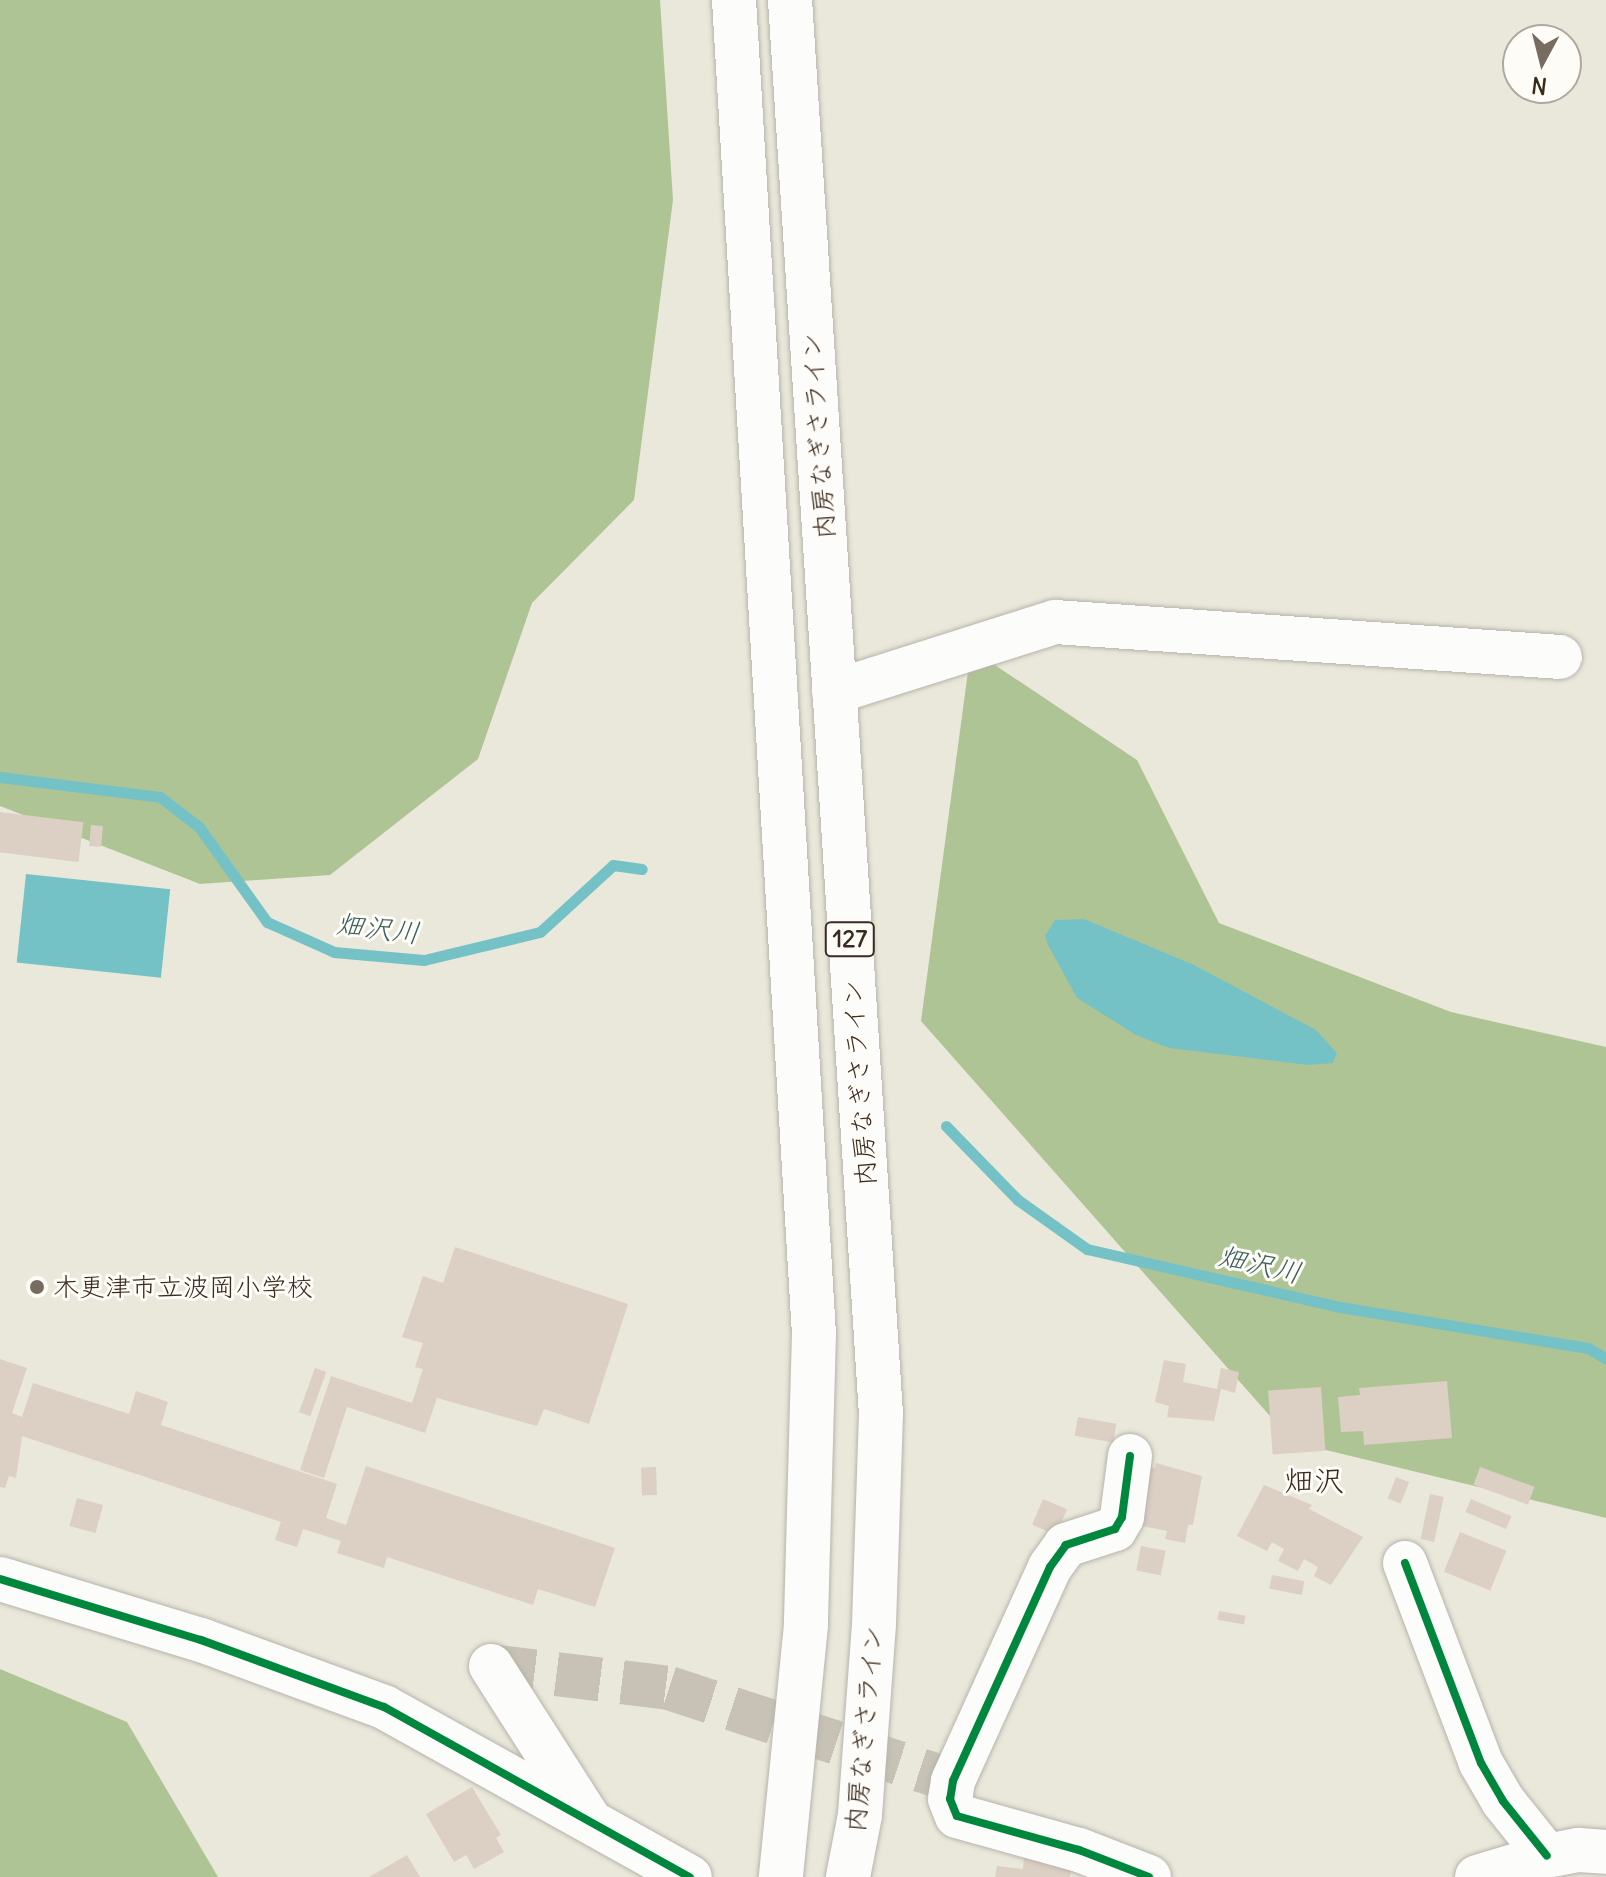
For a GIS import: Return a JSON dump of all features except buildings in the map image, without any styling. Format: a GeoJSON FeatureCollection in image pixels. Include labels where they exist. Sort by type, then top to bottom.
{"type":"FeatureCollection","features":[{"type":"Feature","properties":{"kind":"main road","name":"127"},"geometry":{"type":"LineString","coordinates":[[734,0],[814,1333],[806,1625],[781,1877]]}},
{"type":"Feature","properties":{"kind":"main road","name":"内房なぎさライン"},"geometry":{"type":"LineString","coordinates":[[790,0],[881,1413],[874,1624],[860,1815],[848,1877]]}},
{"type":"Feature","properties":{"kind":"main road"},"geometry":{"type":"LineString","coordinates":[[834,692],[1055,622],[1560,657]]}},
{"type":"Feature","properties":{"kind":"main road"},"geometry":{"type":"LineString","coordinates":[[1130,1456],[1122,1517],[1115,1529],[1066,1545],[1050,1567],[953,1781],[950,1799],[957,1816],[1094,1855],[1149,1877]]}},
{"type":"Feature","properties":{"kind":"main road"},"geometry":{"type":"LineString","coordinates":[[1405,1563],[1481,1763],[1503,1801],[1547,1856]]}},
{"type":"Feature","properties":{"kind":"main road"},"geometry":{"type":"LineString","coordinates":[[0,1579],[201,1640],[384,1707],[690,1877]]}},
{"type":"Feature","properties":{"kind":"main road"},"geometry":{"type":"LineString","coordinates":[[491,1666],[591,1821]]}},
{"type":"Feature","properties":{"kind":"main road"},"geometry":{"type":"LineString","coordinates":[[1477,1877],[1547,1856],[1579,1850],[1606,1852]]}},
{"type":"Feature","properties":{"kind":"green space"},"geometry":{"type":"Polygon","coordinates":[[[0,0],[660,0],[673,200],[634,500],[532,603],[478,759],[330,875],[200,884],[0,806],[0,0]]]}},
{"type":"Feature","properties":{"kind":"green space"},"geometry":{"type":"Polygon","coordinates":[[[971,649],[1137,760],[1219,923],[1451,1012],[1606,1047],[1606,1518],[1293,1442],[921,1021],[971,649]]]}},
{"type":"Feature","properties":{"kind":"green space"},"geometry":{"type":"Polygon","coordinates":[[[0,1669],[127,1722],[218,1877],[0,1877],[0,1669]]]}},
{"type":"Feature","properties":{"kind":"water"},"geometry":{"type":"Polygon","coordinates":[[[26,874],[170,889],[161,978],[17,963],[26,874]]]}},
{"type":"Feature","properties":{"kind":"water"},"geometry":{"type":"Polygon","coordinates":[[[1084,919],[1194,965],[1316,1030],[1337,1053],[1333,1063],[1308,1065],[1169,1048],[1136,1035],[1077,998],[1048,945],[1045,936],[1055,920],[1084,919]]]}},
{"type":"Feature","properties":{"kind":"waterway","name":"畑沢川"},"geometry":{"type":"LineString","coordinates":[[0,777],[160,797],[199,827],[267,922],[334,952],[424,960],[540,932],[613,865],[642,869]]}},
{"type":"Feature","properties":{"kind":"waterway","name":"畑沢川"},"geometry":{"type":"LineString","coordinates":[[946,1126],[1018,1200],[1087,1249],[1340,1307],[1588,1348],[1606,1359]]}},
{"type":"Feature","properties":{"kind":"tunnel"},"geometry":{"type":"LineString","coordinates":[[491,1666],[669,1688],[953,1781]]}},
{"type":"Feature","properties":{"kind":"cycle path"},"geometry":{"type":"LineString","coordinates":[[1130,1456],[1122,1517],[1115,1529],[1066,1545],[1050,1567],[953,1781],[950,1799],[957,1816],[1079,1850],[1149,1877]]}},
{"type":"Feature","properties":{"kind":"cycle path"},"geometry":{"type":"LineString","coordinates":[[1405,1563],[1481,1763],[1503,1801],[1547,1856]]}},
{"type":"Feature","properties":{"kind":"cycle path"},"geometry":{"type":"LineString","coordinates":[[0,1579],[201,1640],[384,1707],[690,1877]]}},
{"type":"Feature","properties":{"kind":"place","name":"木更津市立波岡小学校"},"geometry":{"type":"Point","coordinates":[37,1287]}},
{"type":"Feature","properties":{"kind":"district","name":"畑沢"},"geometry":{"type":"Point","coordinates":[1314,1480]}}]}
